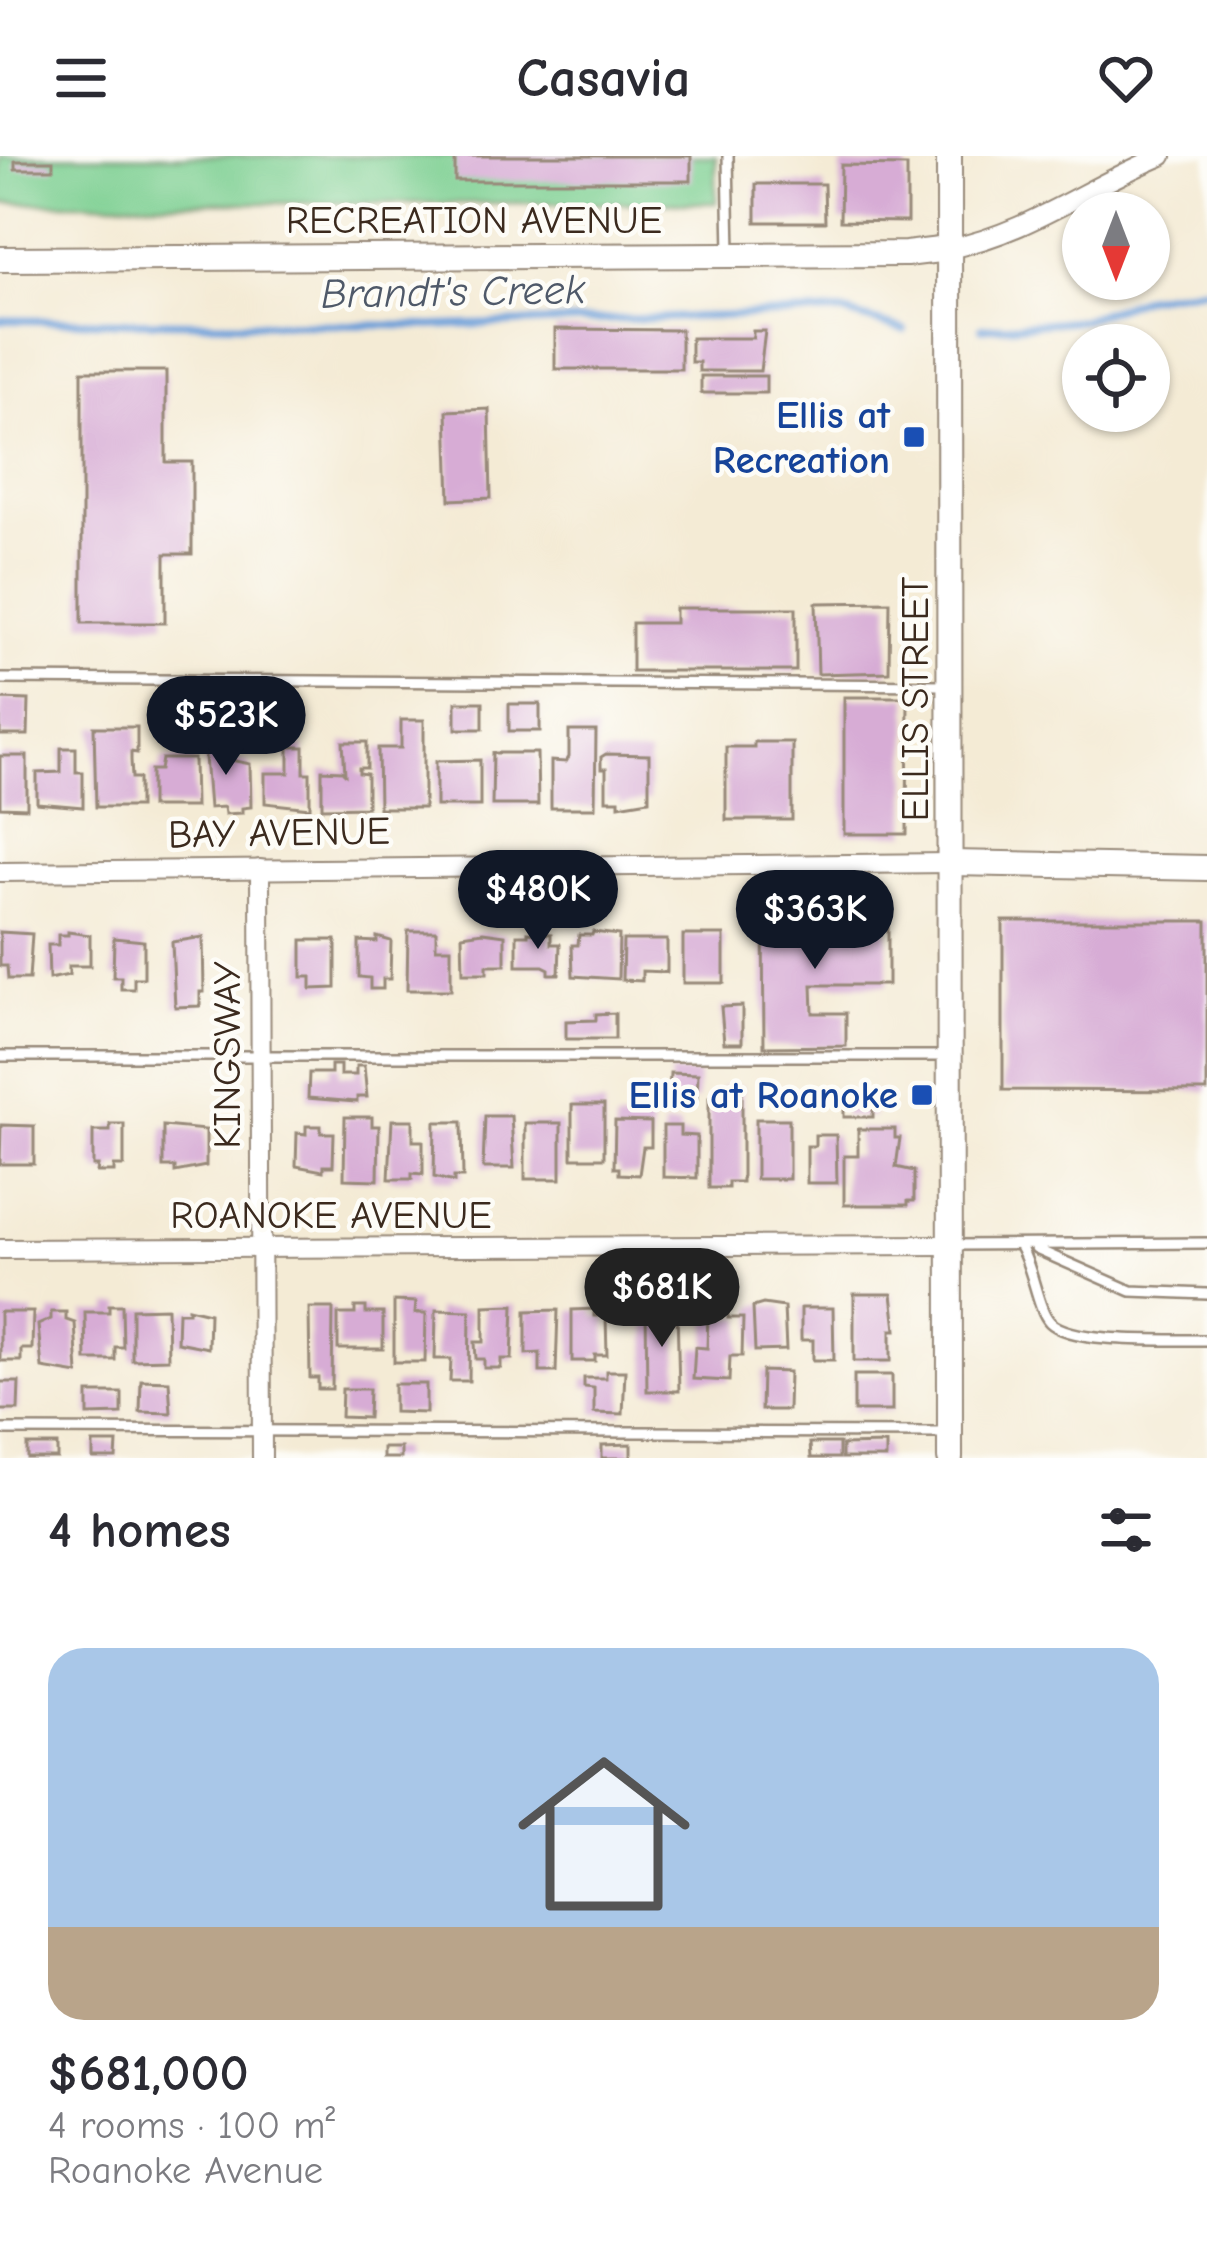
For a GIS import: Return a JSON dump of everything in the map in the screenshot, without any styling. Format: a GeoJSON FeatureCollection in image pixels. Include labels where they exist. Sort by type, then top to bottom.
{"type":"FeatureCollection","features":[{"type":"Feature","properties":{"kind":"street","name":"ELLIS STREET"},"geometry":{"type":"LineString","coordinates":[[949,156],[950,1445]]}},
{"type":"Feature","properties":{"kind":"street"},"geometry":{"type":"LineString","coordinates":[[948,249],[1008,234],[1162,156]]}},
{"type":"Feature","properties":{"kind":"street","name":"RECREATION AVENUE"},"geometry":{"type":"LineString","coordinates":[[0,259],[906,254],[948,249]]}},
{"type":"Feature","properties":{"kind":"street","name":"BAY AVENUE"},"geometry":{"type":"LineString","coordinates":[[0,872],[951,863],[1207,868]]}},
{"type":"Feature","properties":{"kind":"street","name":"KINGSWAY"},"geometry":{"type":"LineString","coordinates":[[260,869],[262,1458]]}},
{"type":"Feature","properties":{"kind":"street","name":"ROANOKE AVENUE"},"geometry":{"type":"LineString","coordinates":[[0,1249],[951,1246]]}},
{"type":"Feature","properties":{"kind":"lane"},"geometry":{"type":"LineString","coordinates":[[728,156],[730,255]]}},
{"type":"Feature","properties":{"kind":"lane"},"geometry":{"type":"LineString","coordinates":[[0,679],[951,686]]}},
{"type":"Feature","properties":{"kind":"lane"},"geometry":{"type":"LineString","coordinates":[[0,1056],[951,1056]]}},
{"type":"Feature","properties":{"kind":"lane"},"geometry":{"type":"LineString","coordinates":[[951,1246],[1207,1244]]}},
{"type":"Feature","properties":{"kind":"lane"},"geometry":{"type":"LineString","coordinates":[[1019,1245],[1059,1257],[1132,1291],[1207,1294]]}},
{"type":"Feature","properties":{"kind":"lane"},"geometry":{"type":"LineString","coordinates":[[1019,1245],[1034,1271],[1041,1304],[1051,1323],[1071,1332],[1107,1336],[1207,1340]]}},
{"type":"Feature","properties":{"kind":"lane"},"geometry":{"type":"LineString","coordinates":[[0,1430],[950,1445]]}},
{"type":"Feature","properties":{"kind":"green space"},"geometry":{"type":"Polygon","coordinates":[[[0,156],[716,156],[716,203],[0,203],[0,156]]]}},
{"type":"Feature","properties":{"kind":"building"},"geometry":{"type":"Polygon","coordinates":[[[455,156],[691,156],[691,181],[455,181],[455,156]]]}},
{"type":"Feature","properties":{"kind":"building"},"geometry":{"type":"Polygon","coordinates":[[[15,161],[53,161],[53,169],[15,169],[15,161]]]}},
{"type":"Feature","properties":{"kind":"building"},"geometry":{"type":"Polygon","coordinates":[[[841,165],[907,166],[907,222],[840,221],[841,165]]]}},
{"type":"Feature","properties":{"kind":"building"},"geometry":{"type":"Polygon","coordinates":[[[756,184],[824,184],[825,222],[756,222],[756,184]]]}},
{"type":"Feature","properties":{"kind":"building"},"geometry":{"type":"Polygon","coordinates":[[[555,329],[681,330],[681,369],[555,369],[555,329]]]}},
{"type":"Feature","properties":{"kind":"building"},"geometry":{"type":"Polygon","coordinates":[[[753,331],[765,331],[760,371],[699,371],[699,362],[691,362],[691,338],[753,338],[753,331]]]}},
{"type":"Feature","properties":{"kind":"building"},"geometry":{"type":"Polygon","coordinates":[[[82,371],[166,371],[166,462],[192,462],[192,554],[165,554],[165,623],[82,623],[82,371]]]}},
{"type":"Feature","properties":{"kind":"building"},"geometry":{"type":"Polygon","coordinates":[[[701,376],[766,376],[766,393],[701,393],[701,376]]]}},
{"type":"Feature","properties":{"kind":"building"},"geometry":{"type":"Polygon","coordinates":[[[489,409],[491,498],[450,500],[447,411],[489,409]]]}},
{"type":"Feature","properties":{"kind":"building"},"geometry":{"type":"Polygon","coordinates":[[[890,602],[889,672],[818,674],[816,603],[890,602]]]}},
{"type":"Feature","properties":{"kind":"building"},"geometry":{"type":"Polygon","coordinates":[[[675,608],[796,608],[796,671],[632,671],[632,623],[675,623],[675,608]]]}},
{"type":"Feature","properties":{"kind":"building"},"geometry":{"type":"Polygon","coordinates":[[[844,697],[908,697],[907,834],[844,834],[844,697]]]}},
{"type":"Feature","properties":{"kind":"building"},"geometry":{"type":"Polygon","coordinates":[[[0,699],[29,700],[28,735],[0,735],[0,699]]]}},
{"type":"Feature","properties":{"kind":"building"},"geometry":{"type":"Polygon","coordinates":[[[456,702],[483,702],[483,729],[456,729],[456,702]]]}},
{"type":"Feature","properties":{"kind":"building"},"geometry":{"type":"Polygon","coordinates":[[[509,704],[540,704],[540,731],[509,731],[509,704]]]}},
{"type":"Feature","properties":{"kind":"building"},"geometry":{"type":"Polygon","coordinates":[[[401,720],[424,720],[424,808],[379,808],[378,748],[401,748],[401,720]]]}},
{"type":"Feature","properties":{"kind":"building"},"geometry":{"type":"Polygon","coordinates":[[[94,727],[137,727],[137,753],[131,752],[131,760],[132,778],[139,778],[139,807],[96,807],[94,727]]]}},
{"type":"Feature","properties":{"kind":"building"},"geometry":{"type":"Polygon","coordinates":[[[569,731],[596,731],[595,808],[551,808],[551,761],[566,762],[569,757],[569,731]]]}},
{"type":"Feature","properties":{"kind":"building"},"geometry":{"type":"Polygon","coordinates":[[[209,732],[224,732],[226,759],[250,764],[251,807],[242,808],[242,813],[209,808],[204,743],[209,742],[209,732]]]}},
{"type":"Feature","properties":{"kind":"building"},"geometry":{"type":"Polygon","coordinates":[[[343,742],[367,742],[367,768],[359,768],[359,773],[367,774],[367,807],[322,808],[322,770],[345,774],[343,742]]]}},
{"type":"Feature","properties":{"kind":"building"},"geometry":{"type":"Polygon","coordinates":[[[754,742],[792,742],[792,820],[726,820],[726,747],[754,747],[754,742]]]}},
{"type":"Feature","properties":{"kind":"building"},"geometry":{"type":"Polygon","coordinates":[[[289,747],[304,747],[310,808],[265,803],[265,773],[289,773],[289,747]]]}},
{"type":"Feature","properties":{"kind":"building"},"geometry":{"type":"Polygon","coordinates":[[[61,748],[76,748],[76,772],[83,772],[83,807],[37,803],[37,773],[61,772],[61,748]]]}},
{"type":"Feature","properties":{"kind":"building"},"geometry":{"type":"Polygon","coordinates":[[[493,753],[537,753],[538,805],[492,805],[493,753]]]}},
{"type":"Feature","properties":{"kind":"building"},"geometry":{"type":"Polygon","coordinates":[[[649,755],[649,800],[619,805],[619,800],[606,800],[601,757],[649,755]]]}},
{"type":"Feature","properties":{"kind":"building"},"geometry":{"type":"Polygon","coordinates":[[[0,756],[27,756],[27,808],[0,807],[0,756]]]}},
{"type":"Feature","properties":{"kind":"building"},"geometry":{"type":"Polygon","coordinates":[[[162,759],[194,759],[195,807],[151,807],[151,770],[160,770],[162,759]]]}},
{"type":"Feature","properties":{"kind":"building"},"geometry":{"type":"Polygon","coordinates":[[[480,760],[480,806],[436,806],[436,761],[480,760]]]}},
{"type":"Feature","properties":{"kind":"building"},"geometry":{"type":"Polygon","coordinates":[[[763,910],[848,910],[848,927],[888,927],[888,985],[812,985],[813,1013],[846,1013],[846,1046],[764,1047],[763,910]]]}},
{"type":"Feature","properties":{"kind":"building"},"geometry":{"type":"Polygon","coordinates":[[[1003,921],[1207,921],[1207,1091],[1003,1090],[1003,921]]]}},
{"type":"Feature","properties":{"kind":"building"},"geometry":{"type":"Polygon","coordinates":[[[408,931],[436,931],[436,948],[451,948],[451,990],[407,990],[408,931]]]}},
{"type":"Feature","properties":{"kind":"building"},"geometry":{"type":"Polygon","coordinates":[[[0,932],[32,934],[29,979],[8,979],[7,966],[0,966],[0,932]]]}},
{"type":"Feature","properties":{"kind":"building"},"geometry":{"type":"Polygon","coordinates":[[[551,934],[551,944],[560,944],[559,974],[549,974],[543,966],[517,966],[517,935],[551,934]]]}},
{"type":"Feature","properties":{"kind":"building"},"geometry":{"type":"Polygon","coordinates":[[[58,935],[90,935],[90,966],[69,966],[69,975],[49,979],[48,945],[58,945],[58,935]]]}},
{"type":"Feature","properties":{"kind":"building"},"geometry":{"type":"Polygon","coordinates":[[[462,935],[505,935],[505,965],[487,965],[487,973],[463,973],[462,935]]]}},
{"type":"Feature","properties":{"kind":"building"},"geometry":{"type":"Polygon","coordinates":[[[579,935],[619,935],[618,979],[573,976],[572,945],[578,945],[579,935]]]}},
{"type":"Feature","properties":{"kind":"building"},"geometry":{"type":"Polygon","coordinates":[[[683,935],[724,935],[724,983],[683,983],[683,935]]]}},
{"type":"Feature","properties":{"kind":"building"},"geometry":{"type":"Polygon","coordinates":[[[203,937],[200,1006],[175,1007],[172,942],[203,937]]]}},
{"type":"Feature","properties":{"kind":"building"},"geometry":{"type":"Polygon","coordinates":[[[377,937],[391,941],[390,979],[383,979],[383,989],[370,989],[370,978],[359,977],[359,941],[377,942],[377,937]]]}},
{"type":"Feature","properties":{"kind":"building"},"geometry":{"type":"Polygon","coordinates":[[[114,938],[144,941],[144,978],[134,978],[134,989],[121,989],[121,977],[113,977],[114,938]]]}},
{"type":"Feature","properties":{"kind":"building"},"geometry":{"type":"Polygon","coordinates":[[[302,940],[336,940],[336,988],[311,989],[311,977],[302,977],[302,940]]]}},
{"type":"Feature","properties":{"kind":"building"},"geometry":{"type":"Polygon","coordinates":[[[623,940],[667,940],[667,972],[642,971],[642,981],[622,980],[623,940]]]}},
{"type":"Feature","properties":{"kind":"building"},"geometry":{"type":"Polygon","coordinates":[[[742,1006],[742,1043],[724,1043],[721,1007],[742,1006]]]}},
{"type":"Feature","properties":{"kind":"building"},"geometry":{"type":"Polygon","coordinates":[[[615,1013],[615,1039],[566,1039],[566,1021],[596,1020],[596,1014],[615,1013]]]}},
{"type":"Feature","properties":{"kind":"building"},"geometry":{"type":"Polygon","coordinates":[[[331,1065],[340,1065],[340,1075],[356,1075],[356,1066],[364,1066],[367,1097],[357,1097],[357,1102],[308,1098],[309,1073],[331,1073],[331,1065]]]}},
{"type":"Feature","properties":{"kind":"building"},"geometry":{"type":"Polygon","coordinates":[[[670,1073],[698,1074],[697,1100],[669,1098],[670,1073]]]}},
{"type":"Feature","properties":{"kind":"building"},"geometry":{"type":"Polygon","coordinates":[[[723,1086],[742,1086],[742,1182],[709,1188],[709,1097],[723,1097],[723,1086]]]}},
{"type":"Feature","properties":{"kind":"building"},"geometry":{"type":"Polygon","coordinates":[[[844,1094],[873,1094],[873,1117],[844,1117],[844,1094]]]}},
{"type":"Feature","properties":{"kind":"building"},"geometry":{"type":"Polygon","coordinates":[[[572,1105],[604,1105],[604,1158],[572,1158],[572,1105]]]}},
{"type":"Feature","properties":{"kind":"building"},"geometry":{"type":"Polygon","coordinates":[[[485,1116],[511,1116],[514,1168],[483,1168],[485,1116]]]}},
{"type":"Feature","properties":{"kind":"building"},"geometry":{"type":"Polygon","coordinates":[[[345,1117],[372,1117],[372,1126],[379,1126],[378,1180],[344,1179],[345,1117]]]}},
{"type":"Feature","properties":{"kind":"building"},"geometry":{"type":"Polygon","coordinates":[[[756,1119],[789,1119],[789,1179],[756,1179],[756,1119]]]}},
{"type":"Feature","properties":{"kind":"building"},"geometry":{"type":"Polygon","coordinates":[[[392,1120],[413,1120],[413,1141],[423,1141],[423,1174],[412,1173],[412,1179],[389,1179],[392,1120]]]}},
{"type":"Feature","properties":{"kind":"building"},"geometry":{"type":"Polygon","coordinates":[[[615,1121],[651,1122],[651,1147],[643,1147],[639,1175],[619,1174],[619,1168],[614,1168],[615,1121]]]}},
{"type":"Feature","properties":{"kind":"building"},"geometry":{"type":"Polygon","coordinates":[[[435,1122],[462,1122],[463,1177],[454,1177],[454,1182],[434,1177],[435,1122]]]}},
{"type":"Feature","properties":{"kind":"building"},"geometry":{"type":"Polygon","coordinates":[[[525,1123],[561,1123],[561,1179],[525,1179],[525,1123]]]}},
{"type":"Feature","properties":{"kind":"building"},"geometry":{"type":"Polygon","coordinates":[[[110,1124],[124,1124],[124,1166],[114,1166],[114,1172],[97,1172],[93,1131],[110,1131],[110,1124]]]}},
{"type":"Feature","properties":{"kind":"building"},"geometry":{"type":"Polygon","coordinates":[[[1,1125],[34,1126],[34,1164],[0,1164],[1,1125]]]}},
{"type":"Feature","properties":{"kind":"building"},"geometry":{"type":"Polygon","coordinates":[[[163,1126],[206,1130],[206,1166],[175,1172],[175,1167],[163,1167],[163,1126]]]}},
{"type":"Feature","properties":{"kind":"building"},"geometry":{"type":"Polygon","coordinates":[[[306,1126],[321,1126],[321,1133],[334,1133],[333,1166],[323,1166],[323,1171],[296,1166],[297,1133],[306,1134],[306,1126]]]}},
{"type":"Feature","properties":{"kind":"building"},"geometry":{"type":"Polygon","coordinates":[[[663,1126],[680,1126],[680,1135],[697,1136],[697,1178],[663,1177],[663,1126]]]}},
{"type":"Feature","properties":{"kind":"building"},"geometry":{"type":"Polygon","coordinates":[[[858,1129],[895,1129],[895,1138],[900,1138],[896,1167],[914,1171],[914,1201],[908,1205],[844,1205],[844,1156],[858,1156],[858,1129]]]}},
{"type":"Feature","properties":{"kind":"building"},"geometry":{"type":"Polygon","coordinates":[[[815,1135],[836,1135],[837,1183],[807,1183],[807,1146],[815,1146],[815,1135]]]}},
{"type":"Feature","properties":{"kind":"building"},"geometry":{"type":"Polygon","coordinates":[[[854,1294],[892,1294],[896,1330],[891,1330],[891,1361],[854,1361],[854,1294]]]}},
{"type":"Feature","properties":{"kind":"building"},"geometry":{"type":"Polygon","coordinates":[[[394,1301],[416,1302],[415,1313],[426,1313],[425,1362],[394,1362],[394,1301]]]}},
{"type":"Feature","properties":{"kind":"building"},"geometry":{"type":"Polygon","coordinates":[[[109,1305],[122,1305],[123,1347],[115,1347],[115,1360],[86,1360],[85,1312],[109,1312],[109,1305]]]}},
{"type":"Feature","properties":{"kind":"building"},"geometry":{"type":"Polygon","coordinates":[[[514,1305],[512,1359],[501,1359],[501,1368],[484,1368],[484,1359],[476,1359],[475,1342],[484,1342],[484,1306],[514,1305]]]}},
{"type":"Feature","properties":{"kind":"building"},"geometry":{"type":"Polygon","coordinates":[[[355,1307],[383,1313],[383,1349],[338,1349],[338,1314],[355,1314],[355,1307]]]}},
{"type":"Feature","properties":{"kind":"building"},"geometry":{"type":"Polygon","coordinates":[[[753,1307],[784,1307],[786,1350],[755,1351],[753,1307]]]}},
{"type":"Feature","properties":{"kind":"building"},"geometry":{"type":"Polygon","coordinates":[[[167,1308],[168,1359],[132,1360],[132,1309],[167,1308]]]}},
{"type":"Feature","properties":{"kind":"building"},"geometry":{"type":"Polygon","coordinates":[[[188,1308],[209,1313],[208,1348],[177,1342],[178,1312],[188,1312],[188,1308]]]}},
{"type":"Feature","properties":{"kind":"building"},"geometry":{"type":"Polygon","coordinates":[[[309,1308],[333,1308],[332,1389],[318,1389],[318,1378],[310,1378],[309,1308]]]}},
{"type":"Feature","properties":{"kind":"building"},"geometry":{"type":"Polygon","coordinates":[[[801,1308],[833,1308],[834,1360],[813,1360],[813,1340],[801,1340],[801,1308]]]}},
{"type":"Feature","properties":{"kind":"building"},"geometry":{"type":"Polygon","coordinates":[[[594,1309],[594,1316],[606,1316],[607,1355],[595,1355],[595,1361],[572,1361],[572,1310],[594,1309]]]}},
{"type":"Feature","properties":{"kind":"building"},"geometry":{"type":"Polygon","coordinates":[[[646,1309],[677,1309],[679,1391],[647,1391],[646,1309]]]}},
{"type":"Feature","properties":{"kind":"building"},"geometry":{"type":"Polygon","coordinates":[[[436,1310],[470,1311],[469,1381],[450,1381],[451,1359],[435,1359],[436,1310]]]}},
{"type":"Feature","properties":{"kind":"building"},"geometry":{"type":"Polygon","coordinates":[[[558,1310],[556,1372],[540,1372],[540,1353],[526,1354],[526,1311],[558,1310]]]}},
{"type":"Feature","properties":{"kind":"building"},"geometry":{"type":"Polygon","coordinates":[[[708,1311],[728,1311],[728,1318],[743,1318],[742,1356],[730,1356],[729,1381],[693,1379],[695,1347],[707,1348],[708,1311]]]}},
{"type":"Feature","properties":{"kind":"building"},"geometry":{"type":"Polygon","coordinates":[[[0,1312],[33,1312],[32,1349],[21,1349],[21,1361],[0,1361],[0,1312]]]}},
{"type":"Feature","properties":{"kind":"building"},"geometry":{"type":"Polygon","coordinates":[[[51,1312],[66,1312],[66,1320],[75,1323],[78,1374],[42,1368],[38,1325],[51,1319],[51,1312]]]}},
{"type":"Feature","properties":{"kind":"building"},"geometry":{"type":"Polygon","coordinates":[[[606,1371],[625,1371],[623,1414],[594,1413],[594,1388],[584,1387],[584,1378],[606,1378],[606,1371]]]}},
{"type":"Feature","properties":{"kind":"building"},"geometry":{"type":"Polygon","coordinates":[[[762,1371],[789,1372],[788,1410],[761,1410],[762,1371]]]}},
{"type":"Feature","properties":{"kind":"building"},"geometry":{"type":"Polygon","coordinates":[[[854,1375],[892,1375],[892,1411],[854,1411],[854,1375]]]}},
{"type":"Feature","properties":{"kind":"building"},"geometry":{"type":"Polygon","coordinates":[[[141,1380],[169,1381],[171,1413],[140,1412],[141,1380]]]}},
{"type":"Feature","properties":{"kind":"building"},"geometry":{"type":"Polygon","coordinates":[[[0,1382],[19,1382],[18,1410],[0,1410],[0,1382]]]}},
{"type":"Feature","properties":{"kind":"building"},"geometry":{"type":"Polygon","coordinates":[[[394,1384],[426,1384],[426,1413],[394,1412],[394,1384]]]}},
{"type":"Feature","properties":{"kind":"building"},"geometry":{"type":"Polygon","coordinates":[[[342,1389],[369,1389],[368,1418],[341,1417],[342,1389]]]}},
{"type":"Feature","properties":{"kind":"building"},"geometry":{"type":"Polygon","coordinates":[[[88,1393],[122,1393],[122,1414],[88,1415],[88,1393]]]}},
{"type":"Feature","properties":{"kind":"building"},"geometry":{"type":"Polygon","coordinates":[[[93,1443],[117,1443],[116,1458],[93,1458],[93,1443]]]}},
{"type":"Feature","properties":{"kind":"building"},"geometry":{"type":"Polygon","coordinates":[[[810,1443],[839,1443],[839,1458],[811,1458],[810,1443]]]}},
{"type":"Feature","properties":{"kind":"building"},"geometry":{"type":"Polygon","coordinates":[[[631,1444],[631,1458],[602,1458],[602,1445],[631,1444]]]}},
{"type":"Feature","properties":{"kind":"building"},"geometry":{"type":"Polygon","coordinates":[[[886,1444],[886,1458],[842,1458],[842,1445],[886,1444]]]}},
{"type":"Feature","properties":{"kind":"building"},"geometry":{"type":"Polygon","coordinates":[[[27,1445],[57,1445],[57,1458],[27,1458],[27,1445]]]}},
{"type":"Feature","properties":{"kind":"building"},"geometry":{"type":"Polygon","coordinates":[[[383,1448],[401,1448],[401,1458],[383,1458],[383,1448]]]}},
{"type":"Feature","properties":{"kind":"waterway","name":"Brandt's Creek"},"geometry":{"type":"LineString","coordinates":[[982,328],[1082,320],[1146,297],[1207,288]]}},
{"type":"Feature","properties":{"kind":"waterway","name":"Brandt's Creek"},"geometry":{"type":"LineString","coordinates":[[0,320],[432,326],[842,312],[904,330]]}},
{"type":"Feature","properties":{"kind":"place","name":"Ellis at Recreation"},"geometry":{"type":"Point","coordinates":[914,437]}},
{"type":"Feature","properties":{"kind":"place","name":"Ellis at Roanoke"},"geometry":{"type":"Point","coordinates":[922,1095]}}]}
